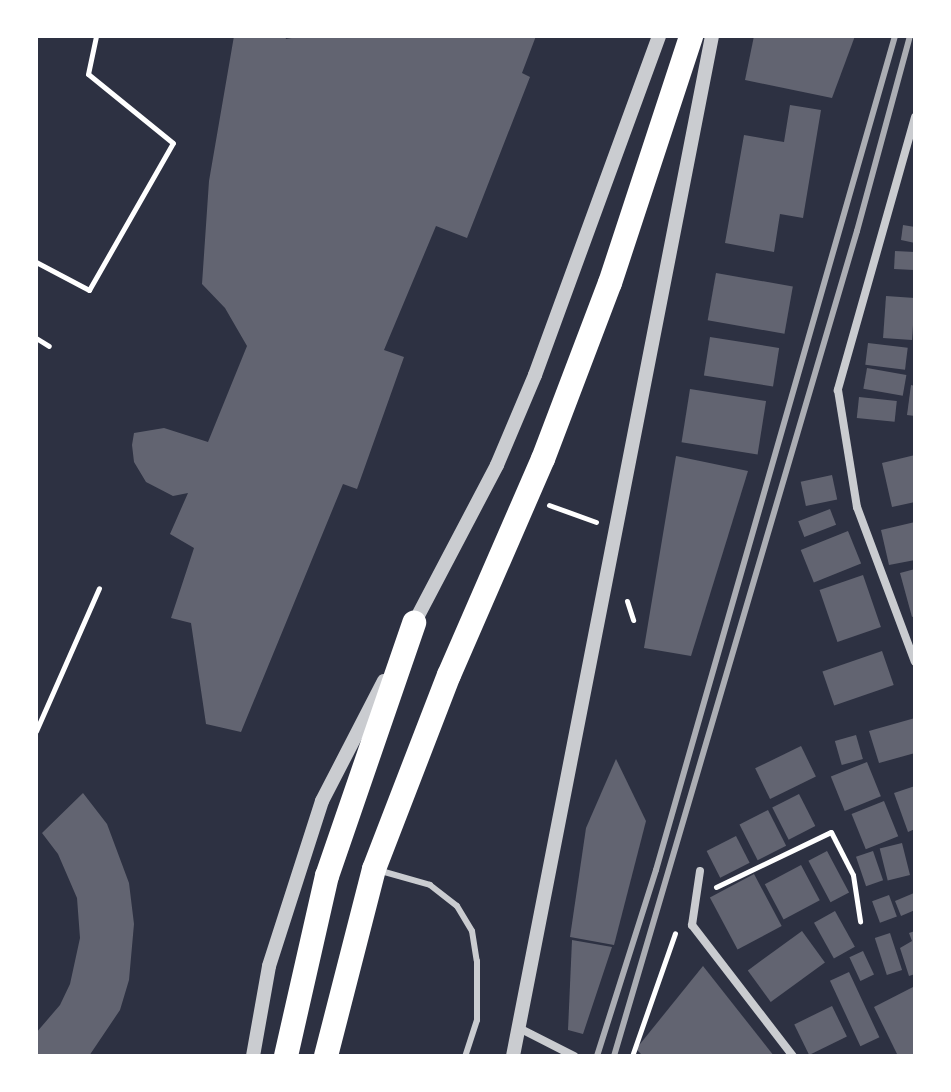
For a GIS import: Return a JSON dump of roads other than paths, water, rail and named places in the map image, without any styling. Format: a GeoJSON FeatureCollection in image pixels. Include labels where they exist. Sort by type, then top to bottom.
{"type":"FeatureCollection","features":[{"type":"Feature","properties":{"kind":"highway"},"geometry":{"type":"LineString","coordinates":[[326,1056],[374,869],[449,675],[543,459],[610,283],[691,36]]}},
{"type":"Feature","properties":{"kind":"highway"},"geometry":{"type":"LineString","coordinates":[[286,1056],[327,876],[414,623]]}},
{"type":"Feature","properties":{"kind":"street"},"geometry":{"type":"LineString","coordinates":[[253,1056],[269,966],[322,801],[497,465],[535,375],[659,36]]}},
{"type":"Feature","properties":{"kind":"street"},"geometry":{"type":"LineString","coordinates":[[513,1056],[712,36]]}},
{"type":"Feature","properties":{"kind":"street"},"geometry":{"type":"LineString","coordinates":[[915,117],[838,390],[857,507],[915,662]]}},
{"type":"Feature","properties":{"kind":"street"},"geometry":{"type":"LineString","coordinates":[[700,871],[699,895],[692,925],[793,1056]]}},
{"type":"Feature","properties":{"kind":"street"},"geometry":{"type":"LineString","coordinates":[[519,1028],[574,1056]]}},
{"type":"Feature","properties":{"kind":"lane"},"geometry":{"type":"LineString","coordinates":[[374,869],[430,885],[457,906],[472,931],[477,961],[477,1020],[465,1056]]}},
{"type":"Feature","properties":{"kind":"railway"},"geometry":{"type":"LineString","coordinates":[[597,1056],[656,870],[895,36]]}},
{"type":"Feature","properties":{"kind":"railway"},"geometry":{"type":"LineString","coordinates":[[614,1056],[857,231],[910,36]]}}]}
